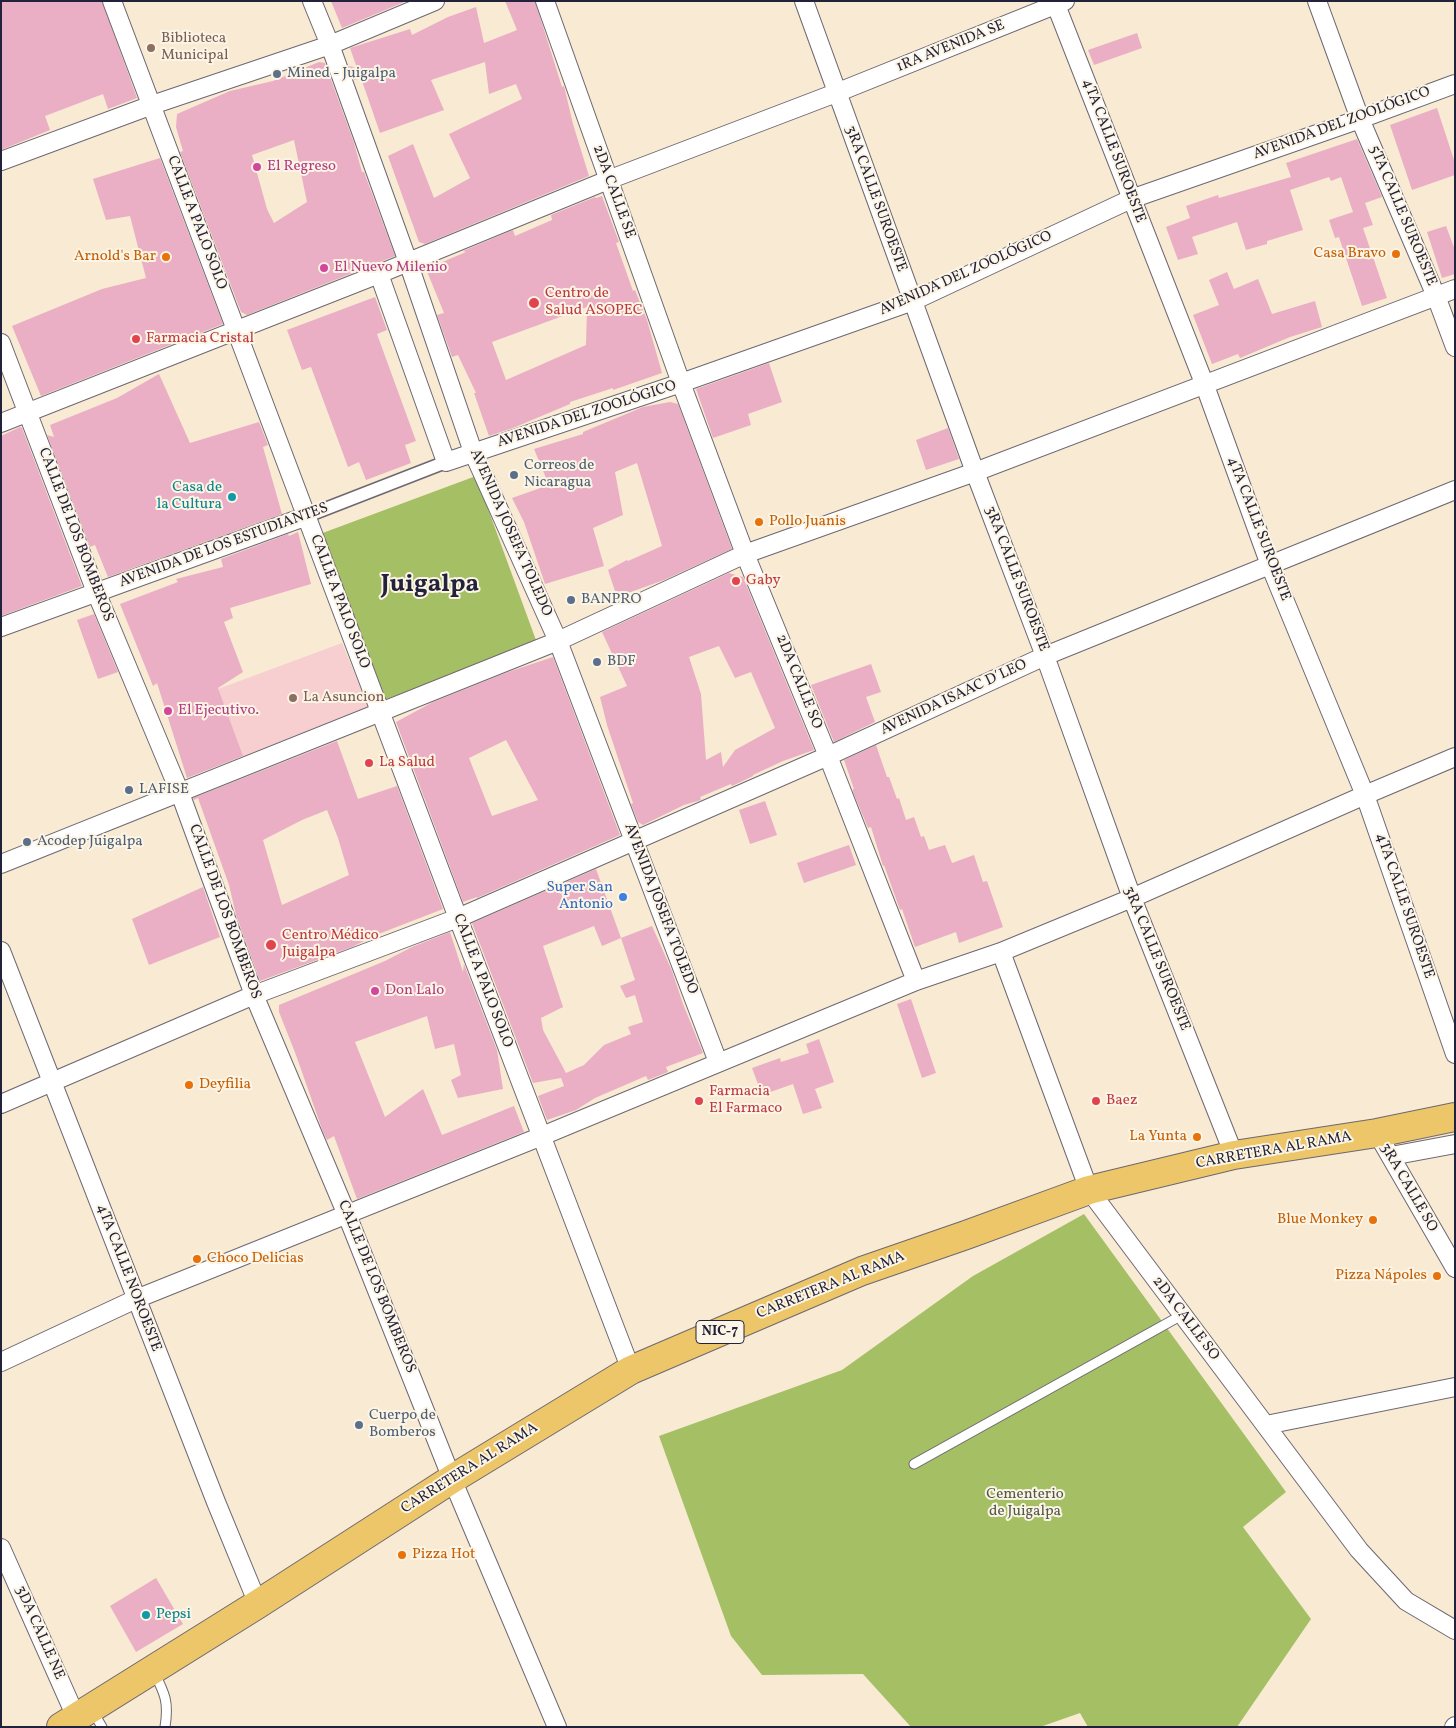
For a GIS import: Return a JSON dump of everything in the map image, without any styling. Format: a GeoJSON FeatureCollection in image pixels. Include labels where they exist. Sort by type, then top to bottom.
{"type":"FeatureCollection","features":[{"type":"Feature","properties":{"kind":"highway","name":"CARRETERA AL RAMA"},"geometry":{"type":"LineString","coordinates":[[82,1721],[153,1670],[452,1479],[631,1370],[862,1271],[1089,1190],[1234,1155],[1377,1133],[1455,1117]]}},
{"type":"Feature","properties":{"kind":"street","name":"CALLE A PALO SOLO"},"geometry":{"type":"LineString","coordinates":[[112,1],[458,918],[631,1370]]}},
{"type":"Feature","properties":{"kind":"street","name":"AVENIDA JOSEFA TOLEDO"},"geometry":{"type":"LineString","coordinates":[[312,1],[330,45],[408,262],[473,452],[558,641],[718,1062]]}},
{"type":"Feature","properties":{"kind":"street"},"geometry":{"type":"LineString","coordinates":[[1,161],[152,106],[330,45],[435,1]]}},
{"type":"Feature","properties":{"kind":"street","name":"2DA CALLE SE"},"geometry":{"type":"LineString","coordinates":[[545,1],[681,383]]}},
{"type":"Feature","properties":{"kind":"street","name":"3RA CALLE SUROESTE"},"geometry":{"type":"LineString","coordinates":[[804,1],[836,93],[975,472],[1045,656],[1132,898],[1234,1155]]}},
{"type":"Feature","properties":{"kind":"street","name":"5TA CALLE SUROESTE"},"geometry":{"type":"LineString","coordinates":[[1317,1],[1360,119],[1436,296],[1455,347]]}},
{"type":"Feature","properties":{"kind":"street","name":"1RA AVENIDA SE"},"geometry":{"type":"LineString","coordinates":[[1,424],[379,274],[608,180],[836,93],[1060,3]]}},
{"type":"Feature","properties":{"kind":"street","name":"4TA CALLE SUROESTE"},"geometry":{"type":"LineString","coordinates":[[1060,3],[1132,200],[1204,383],[1270,565],[1365,794],[1455,1054]]}},
{"type":"Feature","properties":{"kind":"street","name":"AVENIDA DEL ZOOLÓGICO"},"geometry":{"type":"LineString","coordinates":[[446,462],[681,383],[913,301],[1132,200],[1455,84]]}},
{"type":"Feature","properties":{"kind":"street"},"geometry":{"type":"LineString","coordinates":[[379,274],[446,462]]}},
{"type":"Feature","properties":{"kind":"street"},"geometry":{"type":"LineString","coordinates":[[1,864],[558,641],[746,554],[975,472],[1204,383],[1455,289]]}},
{"type":"Feature","properties":{"kind":"street","name":"CALLE DE LOS BOMBEROS"},"geometry":{"type":"LineString","coordinates":[[1,343],[96,592],[180,793],[254,995],[347,1215],[452,1479],[557,1727]]}},
{"type":"Feature","properties":{"kind":"street","name":"2DA CALLE SO"},"geometry":{"type":"LineString","coordinates":[[681,383],[746,554],[916,981]]}},
{"type":"Feature","properties":{"kind":"street","name":"AVENIDA DE LOS ESTUDIANTES"},"geometry":{"type":"LineString","coordinates":[[1,627],[307,516],[446,462]]}},
{"type":"Feature","properties":{"kind":"street","name":"AVENIDA ISAAC D´LEO"},"geometry":{"type":"LineString","coordinates":[[1,1104],[254,995],[458,918],[828,756],[1045,656],[1455,490]]}},
{"type":"Feature","properties":{"kind":"street"},"geometry":{"type":"LineString","coordinates":[[1,1362],[136,1299],[542,1136],[916,981],[1001,952],[1132,898],[1365,794],[1455,757]]}},
{"type":"Feature","properties":{"kind":"street","name":"4TA CALLE NOROESTE"},"geometry":{"type":"LineString","coordinates":[[1,951],[136,1299],[258,1604]]}},
{"type":"Feature","properties":{"kind":"street","name":"2DA CALLE SO"},"geometry":{"type":"LineString","coordinates":[[1001,952],[1089,1190],[1359,1550],[1406,1601],[1455,1630]]}},
{"type":"Feature","properties":{"kind":"street","name":"3RA CALLE SO"},"geometry":{"type":"LineString","coordinates":[[1377,1133],[1455,1268]]}},
{"type":"Feature","properties":{"kind":"street"},"geometry":{"type":"LineString","coordinates":[[1390,1156],[1455,1144]]}},
{"type":"Feature","properties":{"kind":"street"},"geometry":{"type":"LineString","coordinates":[[1266,1425],[1455,1387]]}},
{"type":"Feature","properties":{"kind":"street","name":"3DA CALLE NE"},"geometry":{"type":"LineString","coordinates":[[1,1548],[82,1721]]}},
{"type":"Feature","properties":{"kind":"lane"},"geometry":{"type":"LineString","coordinates":[[914,1464],[1182,1315]]}},
{"type":"Feature","properties":{"kind":"lane"},"geometry":{"type":"LineString","coordinates":[[153,1670],[166,1696],[167,1714],[165,1727]]}},
{"type":"Feature","properties":{"kind":"shaded area","name":"La Asuncion"},"geometry":{"type":"Polygon","coordinates":[[[342,643],[369,708],[243,757],[218,689],[342,643]]]}},
{"type":"Feature","properties":{"kind":"green space"},"geometry":{"type":"Polygon","coordinates":[[[476,476],[537,643],[381,701],[320,534],[476,476]]]}},
{"type":"Feature","properties":{"kind":"green space","name":"Cementerio de Juigalpa"},"geometry":{"type":"Polygon","coordinates":[[[1084,1214],[1286,1492],[1243,1527],[1311,1619],[1237,1727],[1088,1727],[1080,1713],[1040,1727],[911,1727],[863,1674],[762,1675],[731,1636],[659,1436],[842,1370],[973,1276],[1084,1214]]]}},
{"type":"Feature","properties":{"kind":"building"},"geometry":{"type":"Polygon","coordinates":[[[1,1],[102,1],[137,98],[108,109],[103,94],[45,116],[50,130],[1,150],[1,1]]]}},
{"type":"Feature","properties":{"kind":"building"},"geometry":{"type":"Polygon","coordinates":[[[331,1],[407,1],[342,28],[331,1]]]}},
{"type":"Feature","properties":{"kind":"building"},"geometry":{"type":"Polygon","coordinates":[[[505,1],[535,1],[562,87],[564,86],[589,176],[425,244],[419,242],[388,156],[413,144],[434,198],[470,178],[449,134],[522,99],[516,84],[489,94],[485,62],[431,80],[444,110],[380,133],[361,78],[354,80],[349,66],[357,68],[350,48],[410,29],[412,35],[448,17],[476,7],[484,43],[517,30],[505,1]]]}},
{"type":"Feature","properties":{"kind":"building"},"geometry":{"type":"Polygon","coordinates":[[[1137,33],[1142,48],[1094,65],[1088,50],[1137,33]]]}},
{"type":"Feature","properties":{"kind":"building"},"geometry":{"type":"Polygon","coordinates":[[[319,62],[325,63],[354,143],[362,172],[364,172],[395,256],[247,315],[241,312],[180,152],[183,151],[176,127],[177,114],[230,91],[273,81],[319,62]],[[294,140],[252,155],[267,209],[274,223],[307,202],[294,140]]]}},
{"type":"Feature","properties":{"kind":"building"},"geometry":{"type":"Polygon","coordinates":[[[1437,108],[1455,163],[1455,175],[1412,190],[1390,125],[1437,108]]]}},
{"type":"Feature","properties":{"kind":"building"},"geometry":{"type":"Polygon","coordinates":[[[1357,139],[1382,197],[1365,203],[1373,225],[1363,228],[1387,298],[1362,306],[1339,237],[1335,238],[1329,220],[1353,212],[1341,177],[1331,181],[1329,177],[1290,190],[1303,230],[1267,241],[1267,244],[1246,250],[1237,222],[1192,237],[1198,254],[1178,260],[1166,227],[1190,218],[1186,206],[1218,195],[1219,198],[1291,177],[1286,163],[1357,139]]]}},
{"type":"Feature","properties":{"kind":"building"},"geometry":{"type":"Polygon","coordinates":[[[160,158],[223,324],[41,396],[12,326],[102,289],[146,278],[130,216],[106,220],[93,179],[160,158]]]}},
{"type":"Feature","properties":{"kind":"building"},"geometry":{"type":"Polygon","coordinates":[[[602,196],[619,242],[616,243],[633,291],[635,290],[647,320],[662,373],[570,402],[570,404],[513,428],[489,436],[474,393],[476,393],[458,355],[452,357],[437,315],[444,313],[426,269],[513,230],[515,236],[552,220],[551,215],[602,196]],[[587,307],[492,342],[506,380],[586,345],[587,307]]]}},
{"type":"Feature","properties":{"kind":"building"},"geometry":{"type":"Polygon","coordinates":[[[1446,226],[1455,250],[1455,274],[1442,278],[1427,232],[1446,226]]]}},
{"type":"Feature","properties":{"kind":"building"},"geometry":{"type":"Polygon","coordinates":[[[1227,272],[1234,289],[1258,279],[1272,314],[1315,301],[1322,327],[1290,337],[1240,358],[1238,354],[1212,364],[1193,315],[1219,305],[1209,280],[1227,272]]]}},
{"type":"Feature","properties":{"kind":"building"},"geometry":{"type":"Polygon","coordinates":[[[375,297],[387,330],[377,334],[416,441],[405,445],[411,463],[366,480],[359,462],[348,467],[311,367],[302,370],[287,330],[375,297]]]}},
{"type":"Feature","properties":{"kind":"building"},"geometry":{"type":"Polygon","coordinates":[[[769,363],[782,402],[748,414],[751,425],[713,438],[696,389],[769,363]]]}},
{"type":"Feature","properties":{"kind":"building"},"geometry":{"type":"Polygon","coordinates":[[[159,374],[190,443],[259,422],[268,445],[263,447],[282,514],[108,577],[95,545],[90,547],[47,435],[54,437],[50,425],[117,398],[159,374]]]}},
{"type":"Feature","properties":{"kind":"building"},"geometry":{"type":"Polygon","coordinates":[[[670,402],[678,404],[732,549],[664,580],[617,597],[608,570],[662,546],[637,463],[615,472],[623,515],[593,528],[604,566],[545,584],[524,522],[512,498],[549,485],[534,449],[583,434],[583,432],[643,407],[670,402]]]}},
{"type":"Feature","properties":{"kind":"building"},"geometry":{"type":"Polygon","coordinates":[[[20,427],[22,428],[82,586],[1,616],[1,436],[20,427]]]}},
{"type":"Feature","properties":{"kind":"building"},"geometry":{"type":"Polygon","coordinates":[[[948,428],[959,459],[926,470],[916,440],[948,428]]]}},
{"type":"Feature","properties":{"kind":"building"},"geometry":{"type":"Polygon","coordinates":[[[298,532],[311,584],[230,608],[233,618],[224,622],[243,672],[218,688],[243,756],[187,778],[157,683],[153,686],[120,604],[178,582],[176,579],[223,567],[221,559],[298,532]]]}},
{"type":"Feature","properties":{"kind":"building"},"geometry":{"type":"Polygon","coordinates":[[[729,573],[743,577],[814,750],[783,761],[732,786],[731,784],[700,797],[701,800],[684,805],[643,825],[638,822],[631,804],[633,803],[607,725],[600,697],[627,686],[602,632],[729,573]],[[719,646],[689,657],[701,694],[706,760],[721,752],[723,767],[735,750],[775,728],[751,672],[735,678],[719,646]]]}},
{"type":"Feature","properties":{"kind":"building"},"geometry":{"type":"Polygon","coordinates":[[[94,614],[118,672],[98,679],[77,620],[94,614]]]}},
{"type":"Feature","properties":{"kind":"building"},"geometry":{"type":"Polygon","coordinates":[[[553,657],[620,835],[477,898],[463,902],[396,722],[433,702],[508,672],[553,657]],[[506,740],[469,758],[492,816],[538,800],[506,740]]]}},
{"type":"Feature","properties":{"kind":"building"},"geometry":{"type":"Polygon","coordinates":[[[871,664],[881,692],[866,697],[875,722],[834,742],[811,685],[871,664]]]}},
{"type":"Feature","properties":{"kind":"building"},"geometry":{"type":"Polygon","coordinates":[[[337,741],[358,799],[397,786],[443,909],[376,935],[352,947],[260,981],[236,915],[229,885],[198,798],[194,800],[193,798],[337,741]],[[327,810],[302,820],[263,840],[282,905],[349,875],[327,810]]]}},
{"type":"Feature","properties":{"kind":"building"},"geometry":{"type":"Polygon","coordinates":[[[876,745],[887,777],[889,777],[897,799],[899,798],[906,820],[914,817],[921,837],[924,836],[929,850],[945,845],[952,863],[974,855],[983,882],[987,881],[1003,927],[959,943],[956,932],[915,947],[902,909],[900,910],[883,866],[871,827],[868,828],[853,792],[854,789],[844,760],[876,745]]]}},
{"type":"Feature","properties":{"kind":"building"},"geometry":{"type":"Polygon","coordinates":[[[765,801],[777,835],[750,844],[739,810],[765,801]]]}},
{"type":"Feature","properties":{"kind":"building"},"geometry":{"type":"Polygon","coordinates":[[[849,845],[856,865],[804,883],[797,863],[849,845]]]}},
{"type":"Feature","properties":{"kind":"building"},"geometry":{"type":"Polygon","coordinates":[[[596,869],[621,938],[652,926],[672,971],[703,1053],[666,1067],[668,1072],[648,1080],[646,1076],[595,1098],[576,1110],[547,1120],[538,1096],[564,1086],[561,1078],[533,1083],[472,923],[596,869]],[[594,926],[543,946],[563,1007],[541,1018],[543,1030],[566,1073],[584,1065],[604,1045],[631,1034],[628,1027],[643,1022],[635,995],[626,998],[620,986],[635,980],[621,938],[602,946],[594,926]]]}},
{"type":"Feature","properties":{"kind":"building"},"geometry":{"type":"Polygon","coordinates":[[[203,887],[220,937],[149,965],[132,919],[203,887]]]}},
{"type":"Feature","properties":{"kind":"building"},"geometry":{"type":"Polygon","coordinates":[[[450,932],[463,972],[464,964],[497,1050],[503,1089],[458,1098],[451,1080],[461,1075],[454,1044],[435,1049],[427,1016],[355,1042],[385,1117],[423,1089],[442,1135],[514,1106],[524,1132],[357,1199],[334,1136],[327,1140],[323,1132],[279,1012],[279,1005],[450,932]]]}},
{"type":"Feature","properties":{"kind":"building"},"geometry":{"type":"Polygon","coordinates":[[[911,999],[936,1073],[922,1078],[897,1004],[911,999]]]}},
{"type":"Feature","properties":{"kind":"building"},"geometry":{"type":"Polygon","coordinates":[[[819,1039],[834,1082],[815,1089],[822,1108],[803,1114],[793,1084],[762,1095],[752,1068],[780,1058],[781,1062],[809,1053],[806,1044],[819,1039]]]}},
{"type":"Feature","properties":{"kind":"building","name":"Pepsi"},"geometry":{"type":"Polygon","coordinates":[[[156,1578],[183,1624],[136,1652],[110,1606],[156,1578]]]}},
{"type":"Feature","properties":{"kind":"place","name":"Biblioteca Municipal"},"geometry":{"type":"Point","coordinates":[151,48]}},
{"type":"Feature","properties":{"kind":"place","name":"Mined - Juigalpa"},"geometry":{"type":"Point","coordinates":[277,74]}},
{"type":"Feature","properties":{"kind":"place","name":"El Regreso"},"geometry":{"type":"Point","coordinates":[257,167]}},
{"type":"Feature","properties":{"kind":"place","name":"Casa Bravo"},"geometry":{"type":"Point","coordinates":[1396,254]}},
{"type":"Feature","properties":{"kind":"place","name":"Arnold's Bar"},"geometry":{"type":"Point","coordinates":[166,257]}},
{"type":"Feature","properties":{"kind":"place","name":"El Nuevo Milenio"},"geometry":{"type":"Point","coordinates":[324,268]}},
{"type":"Feature","properties":{"kind":"place","name":"Centro de Salud ASOPEC"},"geometry":{"type":"Point","coordinates":[534,303]}},
{"type":"Feature","properties":{"kind":"place","name":"Farmacia Cristal"},"geometry":{"type":"Point","coordinates":[136,339]}},
{"type":"Feature","properties":{"kind":"place","name":"Correos de Nicaragua"},"geometry":{"type":"Point","coordinates":[514,475]}},
{"type":"Feature","properties":{"kind":"place","name":"Casa de la Cultura"},"geometry":{"type":"Point","coordinates":[232,497]}},
{"type":"Feature","properties":{"kind":"place","name":"Pollo Juanis"},"geometry":{"type":"Point","coordinates":[759,522]}},
{"type":"Feature","properties":{"kind":"place","name":"Gaby"},"geometry":{"type":"Point","coordinates":[736,581]}},
{"type":"Feature","properties":{"kind":"place","name":"BANPRO"},"geometry":{"type":"Point","coordinates":[571,600]}},
{"type":"Feature","properties":{"kind":"place","name":"BDF"},"geometry":{"type":"Point","coordinates":[597,662]}},
{"type":"Feature","properties":{"kind":"place","name":"La Asuncion"},"geometry":{"type":"Point","coordinates":[293,698]}},
{"type":"Feature","properties":{"kind":"place","name":"El Ejecutivo."},"geometry":{"type":"Point","coordinates":[168,711]}},
{"type":"Feature","properties":{"kind":"place","name":"La Salud"},"geometry":{"type":"Point","coordinates":[369,763]}},
{"type":"Feature","properties":{"kind":"place","name":"LAFISE"},"geometry":{"type":"Point","coordinates":[129,790]}},
{"type":"Feature","properties":{"kind":"place","name":"Acodep Juigalpa"},"geometry":{"type":"Point","coordinates":[27,842]}},
{"type":"Feature","properties":{"kind":"place","name":"Super San Antonio"},"geometry":{"type":"Point","coordinates":[623,897]}},
{"type":"Feature","properties":{"kind":"place","name":"Centro Médico Juigalpa"},"geometry":{"type":"Point","coordinates":[271,945]}},
{"type":"Feature","properties":{"kind":"place","name":"Don Lalo"},"geometry":{"type":"Point","coordinates":[375,991]}},
{"type":"Feature","properties":{"kind":"place","name":"Deyfilia"},"geometry":{"type":"Point","coordinates":[189,1085]}},
{"type":"Feature","properties":{"kind":"place","name":"Farmacia El Farmaco"},"geometry":{"type":"Point","coordinates":[699,1101]}},
{"type":"Feature","properties":{"kind":"place","name":"Baez"},"geometry":{"type":"Point","coordinates":[1096,1101]}},
{"type":"Feature","properties":{"kind":"place","name":"La Yunta"},"geometry":{"type":"Point","coordinates":[1197,1137]}},
{"type":"Feature","properties":{"kind":"place","name":"Blue Monkey"},"geometry":{"type":"Point","coordinates":[1373,1220]}},
{"type":"Feature","properties":{"kind":"place","name":"Choco Delicias"},"geometry":{"type":"Point","coordinates":[197,1259]}},
{"type":"Feature","properties":{"kind":"place","name":"Pizza Nápoles"},"geometry":{"type":"Point","coordinates":[1437,1276]}},
{"type":"Feature","properties":{"kind":"place","name":"Cuerpo de Bomberos"},"geometry":{"type":"Point","coordinates":[359,1425]}},
{"type":"Feature","properties":{"kind":"place","name":"Pizza Hot"},"geometry":{"type":"Point","coordinates":[402,1555]}},
{"type":"Feature","properties":{"kind":"place","name":"Pepsi"},"geometry":{"type":"Point","coordinates":[146,1615]}},
{"type":"Feature","properties":{"kind":"district","name":"Juigalpa"},"geometry":{"type":"Point","coordinates":[430,586]}}]}
